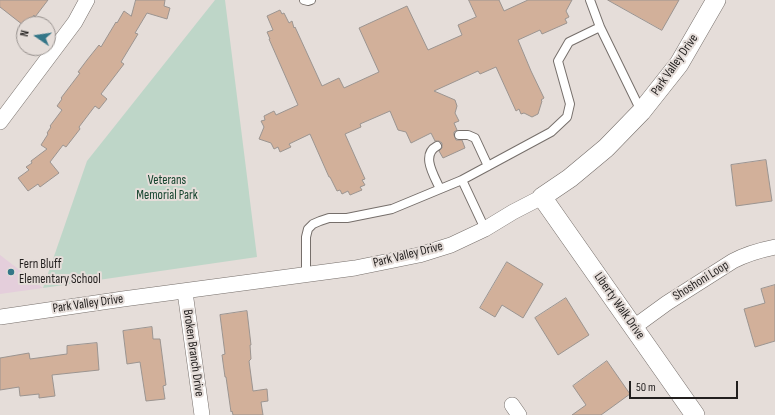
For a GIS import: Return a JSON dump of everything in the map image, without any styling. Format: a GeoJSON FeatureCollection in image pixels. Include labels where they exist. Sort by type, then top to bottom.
{"type":"FeatureCollection","features":[{"type":"Feature","properties":{"kind":"street"},"geometry":{"type":"LineString","coordinates":[[0,122],[75,22],[88,0]]}},
{"type":"Feature","properties":{"kind":"street","name":"Park Valley Drive"},"geometry":{"type":"LineString","coordinates":[[0,317],[355,268],[419,255],[451,245],[485,229],[542,197],[570,178],[606,148],[641,112],[679,64],[716,0]]}},
{"type":"Feature","properties":{"kind":"street","name":"Liberty Walk Drive"},"geometry":{"type":"LineString","coordinates":[[542,197],[695,415]]}},
{"type":"Feature","properties":{"kind":"street","name":"Shoshoni Loop"},"geometry":{"type":"LineString","coordinates":[[634,327],[667,302],[743,256],[775,247]]}},
{"type":"Feature","properties":{"kind":"street","name":"Broken Branch Drive"},"geometry":{"type":"LineString","coordinates":[[184,292],[202,415]]}},
{"type":"Feature","properties":{"kind":"lane"},"geometry":{"type":"LineString","coordinates":[[304,0],[311,0]]}},
{"type":"Feature","properties":{"kind":"lane"},"geometry":{"type":"LineString","coordinates":[[590,0],[600,27],[641,112]]}},
{"type":"Feature","properties":{"kind":"lane"},"geometry":{"type":"LineString","coordinates":[[306,275],[306,237],[308,229],[313,224],[329,218],[347,218],[392,209],[462,180],[551,132],[566,117],[570,104],[558,61],[568,42],[600,27]]}},
{"type":"Feature","properties":{"kind":"lane"},"geometry":{"type":"LineString","coordinates":[[459,135],[468,135],[475,138],[488,166]]}},
{"type":"Feature","properties":{"kind":"lane"},"geometry":{"type":"LineString","coordinates":[[437,146],[433,148],[430,153],[429,160],[440,189]]}},
{"type":"Feature","properties":{"kind":"lane"},"geometry":{"type":"LineString","coordinates":[[462,180],[485,229]]}},
{"type":"Feature","properties":{"kind":"shaded area","name":"Fern Bluff Elementary School"},"geometry":{"type":"Polygon","coordinates":[[[0,255],[43,288],[0,294],[0,255]]]}},
{"type":"Feature","properties":{"kind":"green space","name":"Veterans Memorial Park"},"geometry":{"type":"Polygon","coordinates":[[[215,0],[225,0],[257,257],[43,288],[87,161],[215,0]]]}},
{"type":"Feature","properties":{"kind":"building"},"geometry":{"type":"Polygon","coordinates":[[[0,0],[48,0],[36,16],[16,16],[16,20],[0,7],[0,0]]]}},
{"type":"Feature","properties":{"kind":"building"},"geometry":{"type":"Polygon","coordinates":[[[136,0],[165,0],[164,6],[170,8],[167,19],[147,13],[135,33],[138,34],[121,62],[124,64],[101,94],[107,99],[99,109],[95,106],[66,147],[63,145],[50,162],[59,173],[40,187],[38,184],[28,191],[18,178],[29,170],[26,167],[32,163],[31,161],[47,149],[41,145],[48,134],[47,133],[51,127],[50,126],[62,110],[57,106],[62,99],[61,98],[80,73],[78,72],[87,60],[99,45],[101,47],[124,11],[131,16],[136,0]]]}},
{"type":"Feature","properties":{"kind":"building"},"geometry":{"type":"Polygon","coordinates":[[[469,0],[499,0],[504,11],[528,0],[572,0],[566,11],[569,17],[565,19],[567,23],[542,34],[540,30],[518,40],[544,98],[541,100],[538,114],[532,117],[524,113],[521,114],[519,109],[516,111],[496,67],[480,74],[478,71],[434,91],[455,100],[457,106],[455,113],[459,121],[454,123],[457,130],[454,132],[454,135],[456,140],[462,140],[465,148],[443,158],[439,151],[442,148],[442,143],[435,141],[431,133],[411,143],[406,132],[398,130],[390,111],[360,124],[361,127],[345,134],[365,179],[362,180],[365,185],[360,187],[362,190],[350,195],[348,191],[342,194],[340,190],[337,191],[329,177],[310,134],[289,144],[291,147],[280,152],[278,147],[274,149],[271,143],[259,139],[264,127],[261,121],[265,120],[264,116],[274,111],[276,115],[298,105],[269,39],[267,32],[273,30],[267,16],[280,10],[282,14],[284,13],[289,23],[292,21],[322,86],[339,78],[344,88],[379,72],[359,28],[407,6],[428,50],[462,35],[458,25],[476,17],[469,0]]]}},
{"type":"Feature","properties":{"kind":"building"},"geometry":{"type":"Polygon","coordinates":[[[608,0],[679,0],[662,30],[608,0]]]}},
{"type":"Feature","properties":{"kind":"building"},"geometry":{"type":"Polygon","coordinates":[[[766,160],[772,201],[736,206],[731,165],[766,160]]]}},
{"type":"Feature","properties":{"kind":"building"},"geometry":{"type":"Polygon","coordinates":[[[507,262],[543,284],[523,318],[502,305],[495,317],[480,308],[507,262]]]}},
{"type":"Feature","properties":{"kind":"building"},"geometry":{"type":"Polygon","coordinates":[[[775,285],[775,341],[755,347],[744,309],[765,303],[761,289],[775,285]]]}},
{"type":"Feature","properties":{"kind":"building"},"geometry":{"type":"Polygon","coordinates":[[[566,298],[589,335],[558,355],[535,318],[566,298]]]}},
{"type":"Feature","properties":{"kind":"building"},"geometry":{"type":"Polygon","coordinates":[[[247,311],[251,345],[251,359],[249,361],[253,391],[267,389],[268,401],[261,402],[263,415],[233,415],[232,411],[231,412],[225,377],[222,355],[225,354],[220,315],[247,311]]]}},
{"type":"Feature","properties":{"kind":"building"},"geometry":{"type":"Polygon","coordinates":[[[152,327],[153,339],[160,339],[166,385],[163,386],[165,399],[146,401],[140,362],[127,364],[123,331],[152,327]]]}},
{"type":"Feature","properties":{"kind":"building"},"geometry":{"type":"Polygon","coordinates":[[[97,343],[99,370],[52,375],[55,396],[39,398],[39,394],[20,396],[19,387],[0,390],[0,358],[29,353],[30,359],[67,354],[67,346],[97,343]]]}},
{"type":"Feature","properties":{"kind":"building"},"geometry":{"type":"Polygon","coordinates":[[[607,361],[630,394],[601,415],[572,415],[586,405],[573,386],[607,361]]]}},
{"type":"Feature","properties":{"kind":"place","name":"Fern Bluff Elementary School"},"geometry":{"type":"Point","coordinates":[11,272]}}]}
